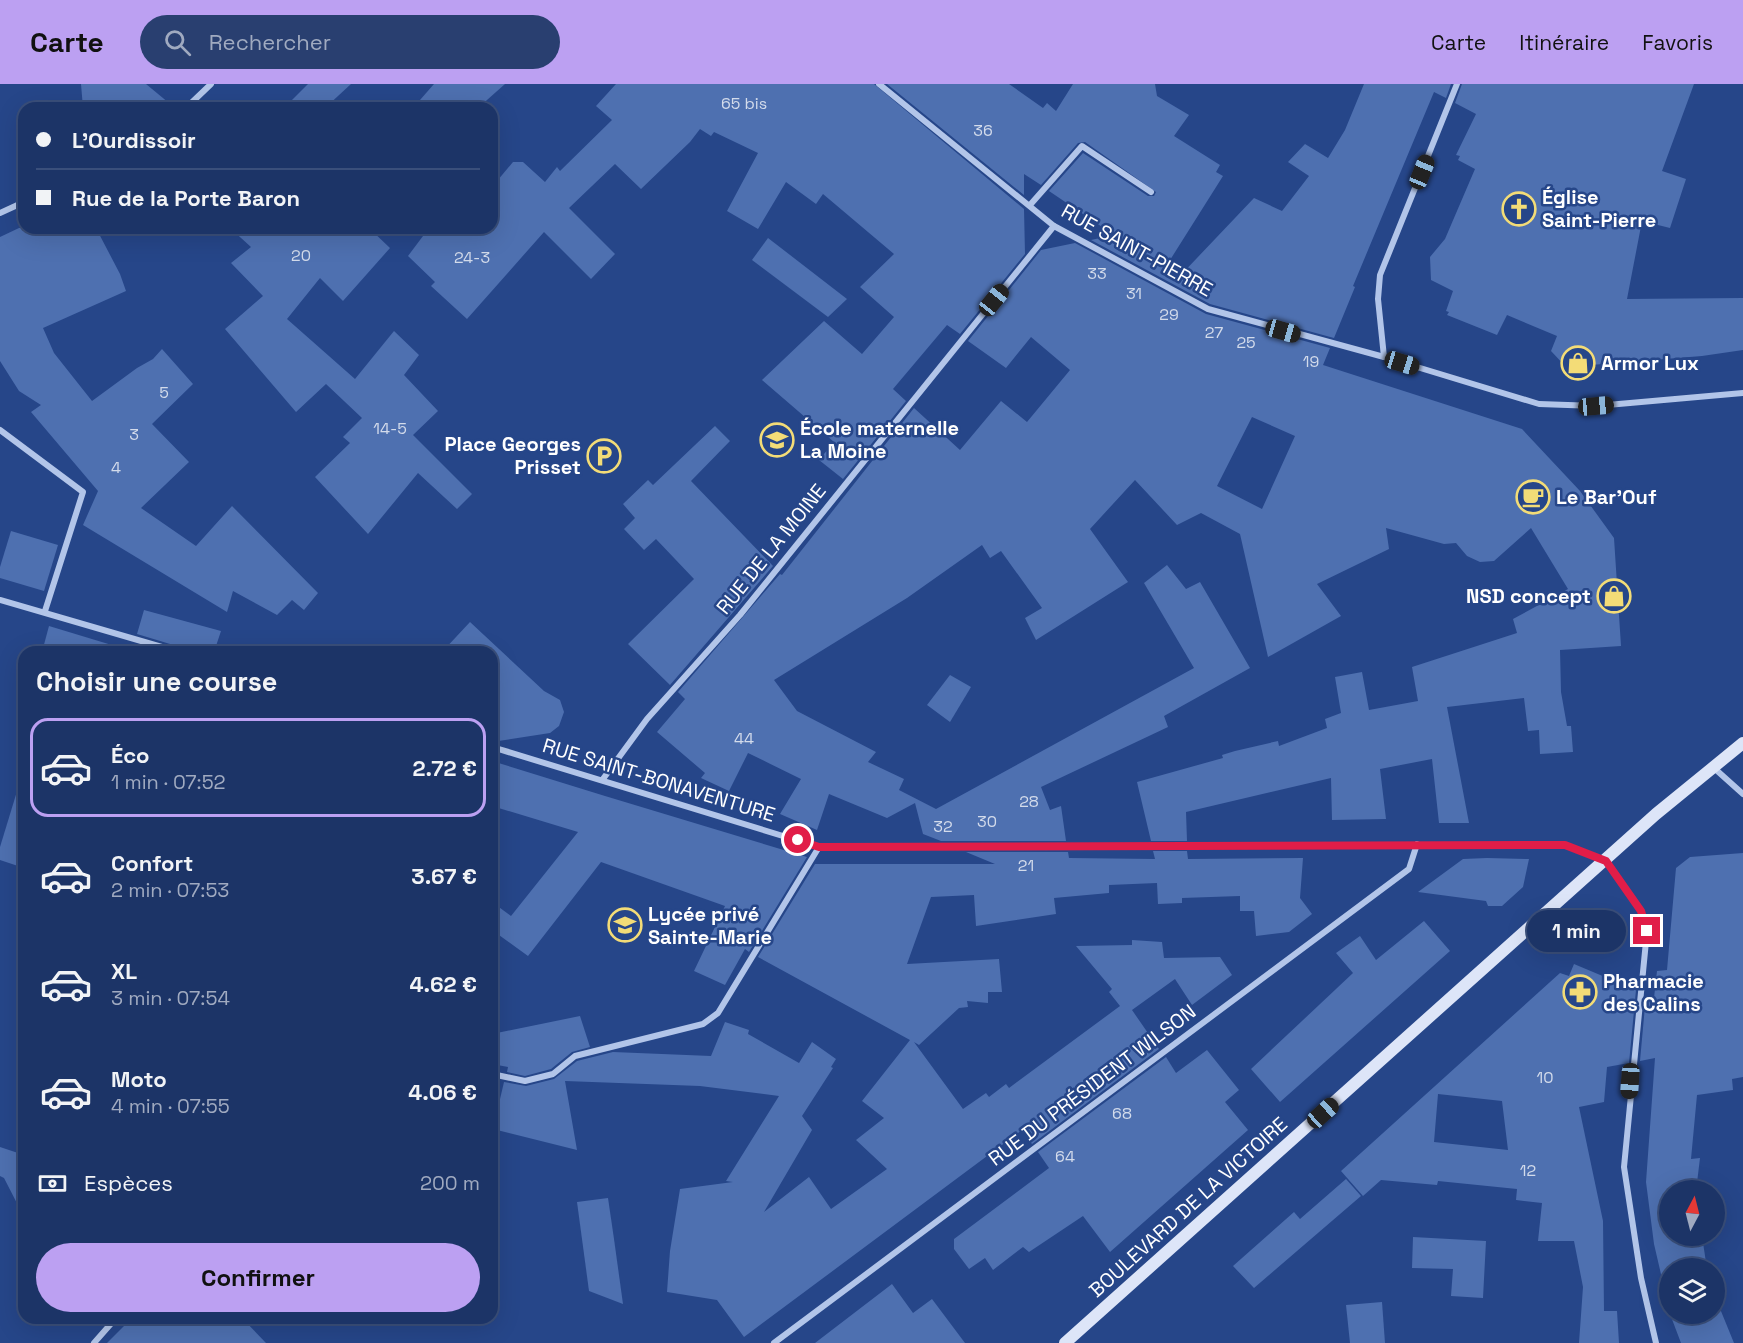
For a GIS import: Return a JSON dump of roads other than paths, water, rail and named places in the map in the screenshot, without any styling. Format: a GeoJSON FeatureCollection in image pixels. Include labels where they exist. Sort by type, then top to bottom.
{"type":"FeatureCollection","features":[{"type":"Feature","properties":{"kind":"main road","name":"BOULEVARD DE LA VICTOIRE"},"geometry":{"type":"LineString","coordinates":[[1065,1343],[1656,814],[1743,743]]}},
{"type":"Feature","properties":{"kind":"street"},"geometry":{"type":"LineString","coordinates":[[192,102],[211,84]]}},
{"type":"Feature","properties":{"kind":"street","name":"RUE SAINT-PIERRE"},"geometry":{"type":"LineString","coordinates":[[879,84],[1054,226],[1208,309],[1551,406],[1596,406],[1743,393]]}},
{"type":"Feature","properties":{"kind":"street"},"geometry":{"type":"LineString","coordinates":[[1384,357],[1378,299],[1380,275],[1457,84]]}},
{"type":"Feature","properties":{"kind":"street"},"geometry":{"type":"LineString","coordinates":[[1030,206],[1082,146],[1151,192]]}},
{"type":"Feature","properties":{"kind":"street"},"geometry":{"type":"LineString","coordinates":[[0,213],[18,205]]}},
{"type":"Feature","properties":{"kind":"street","name":"RUE DE LA MOINE"},"geometry":{"type":"LineString","coordinates":[[603,779],[647,719],[740,615],[1054,226]]}},
{"type":"Feature","properties":{"kind":"street"},"geometry":{"type":"LineString","coordinates":[[0,430],[83,492],[45,611]]}},
{"type":"Feature","properties":{"kind":"street"},"geometry":{"type":"LineString","coordinates":[[0,600],[45,611],[160,646]]}},
{"type":"Feature","properties":{"kind":"street","name":"RUE SAINT-BONAVENTURE"},"geometry":{"type":"LineString","coordinates":[[498,749],[819,847],[1565,845],[1606,861]]}},
{"type":"Feature","properties":{"kind":"street"},"geometry":{"type":"LineString","coordinates":[[1714,768],[1743,794]]}},
{"type":"Feature","properties":{"kind":"street","name":"RUE DU PRÉSIDENT WILSON"},"geometry":{"type":"LineString","coordinates":[[774,1343],[1410,868],[1417,844]]}},
{"type":"Feature","properties":{"kind":"street"},"geometry":{"type":"LineString","coordinates":[[498,1075],[525,1081],[553,1074],[575,1056],[703,1024],[718,1013],[819,847]]}},
{"type":"Feature","properties":{"kind":"street"},"geometry":{"type":"LineString","coordinates":[[1606,861],[1641,911],[1647,931],[1624,1167],[1641,1278],[1656,1343]]}},
{"type":"Feature","properties":{"kind":"street"},"geometry":{"type":"LineString","coordinates":[[94,1343],[111,1324]]}},
{"type":"Feature","properties":{"kind":"place","name":"Église Saint-Pierre"},"geometry":{"type":"Point","coordinates":[1519,209]}},
{"type":"Feature","properties":{"kind":"place","name":"Armor Lux"},"geometry":{"type":"Point","coordinates":[1578,363]}},
{"type":"Feature","properties":{"kind":"place","name":"École maternelle La Moine"},"geometry":{"type":"Point","coordinates":[777,440]}},
{"type":"Feature","properties":{"kind":"place","name":"Place Georges Prisset"},"geometry":{"type":"Point","coordinates":[604,456]}},
{"type":"Feature","properties":{"kind":"place","name":"Le Bar’Ouf"},"geometry":{"type":"Point","coordinates":[1533,497]}},
{"type":"Feature","properties":{"kind":"place","name":"NSD concept"},"geometry":{"type":"Point","coordinates":[1614,596]}},
{"type":"Feature","properties":{"kind":"place","name":"Lycée privé Sainte-Marie"},"geometry":{"type":"Point","coordinates":[625,925]}},
{"type":"Feature","properties":{"kind":"place","name":"Pharmacie des Calins"},"geometry":{"type":"Point","coordinates":[1580,992]}}]}
